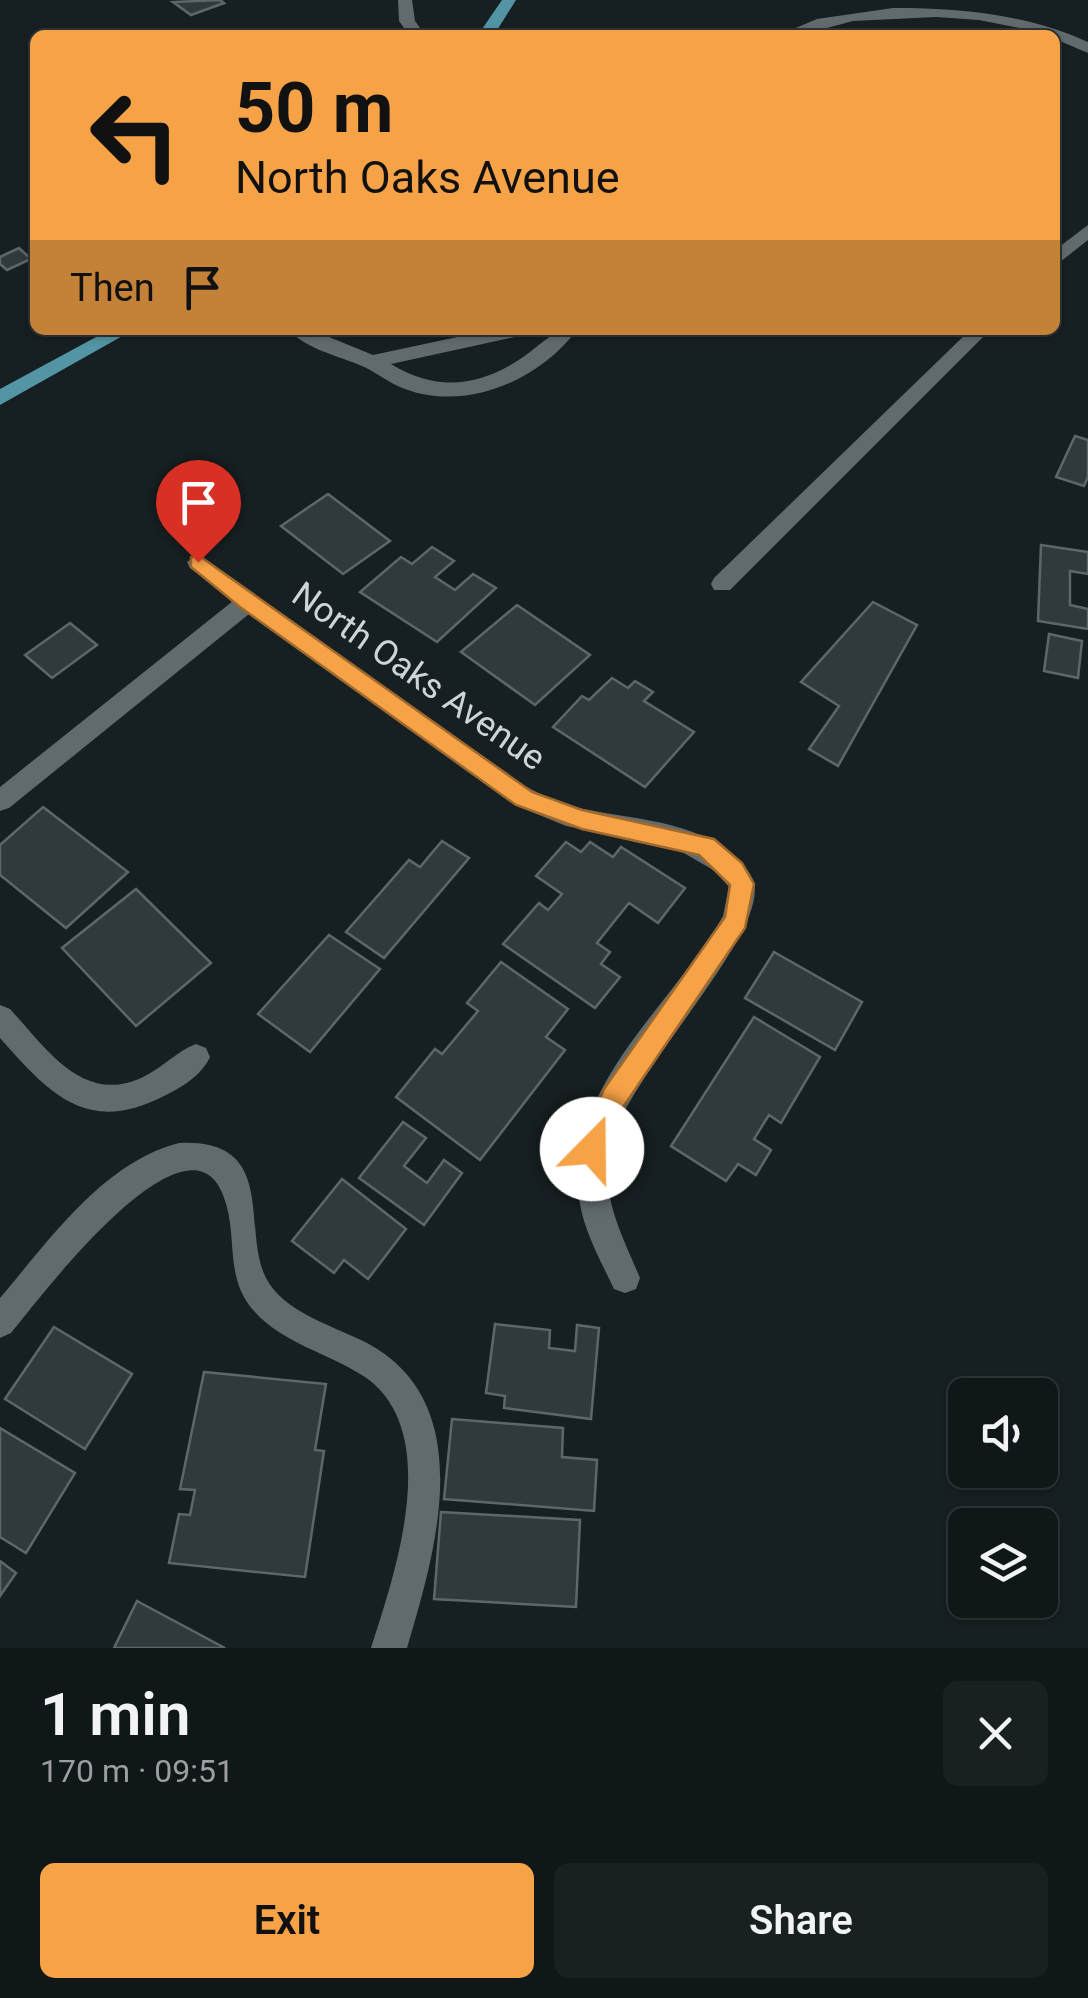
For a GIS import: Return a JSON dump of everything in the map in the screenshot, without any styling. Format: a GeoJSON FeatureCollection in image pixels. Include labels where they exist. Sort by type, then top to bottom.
{"type":"FeatureCollection","features":[{"type":"Feature","properties":{"kind":"main road"},"geometry":{"type":"LineString","coordinates":[[489,30],[509,0]]}},
{"type":"Feature","properties":{"kind":"main road"},"geometry":{"type":"LineString","coordinates":[[0,398],[115,335]]}},
{"type":"Feature","properties":{"kind":"street"},"geometry":{"type":"LineString","coordinates":[[404,0],[414,30]]}},
{"type":"Feature","properties":{"kind":"street"},"geometry":{"type":"LineString","coordinates":[[793,30],[835,11],[890,2],[946,3],[1000,13],[1043,30]]}},
{"type":"Feature","properties":{"kind":"street"},"geometry":{"type":"LineString","coordinates":[[1060,37],[1088,48]]}},
{"type":"Feature","properties":{"kind":"street"},"geometry":{"type":"LineString","coordinates":[[1060,255],[1088,230]]}},
{"type":"Feature","properties":{"kind":"street"},"geometry":{"type":"LineString","coordinates":[[307,335],[338,352],[372,362],[420,388],[476,390],[492,386],[563,335]]}},
{"type":"Feature","properties":{"kind":"street"},"geometry":{"type":"LineString","coordinates":[[372,362],[498,335]]}},
{"type":"Feature","properties":{"kind":"street"},"geometry":{"type":"LineString","coordinates":[[522,335],[544,352]]}},
{"type":"Feature","properties":{"kind":"street"},"geometry":{"type":"LineString","coordinates":[[722,584],[976,335]]}},
{"type":"Feature","properties":{"kind":"street","name":"North Oaks Avenue"},"geometry":{"type":"LineString","coordinates":[[198,562],[248,602],[524,798],[582,819],[706,846],[724,859],[742,884],[737,920],[613,1098],[592,1149],[593,1194],[610,1255],[625,1278]]}},
{"type":"Feature","properties":{"kind":"street","name":"North Oaks Avenue"},"geometry":{"type":"LineString","coordinates":[[0,801],[248,602]]}},
{"type":"Feature","properties":{"kind":"street"},"geometry":{"type":"LineString","coordinates":[[0,1018],[72,1090],[100,1098],[127,1097],[150,1090],[196,1057]]}},
{"type":"Feature","properties":{"kind":"street"},"geometry":{"type":"LineString","coordinates":[[0,1322],[111,1201],[153,1166],[171,1158],[190,1156],[220,1166],[236,1188],[250,1272],[262,1299],[304,1331],[386,1373],[409,1398],[421,1436],[421,1512],[406,1592],[389,1648]]}},
{"type":"Feature","properties":{"kind":"building"},"geometry":{"type":"Polygon","coordinates":[[[173,2],[224,3],[191,15],[173,2]]]}},
{"type":"Feature","properties":{"kind":"building"},"geometry":{"type":"Polygon","coordinates":[[[19,248],[30,259],[7,270],[0,264],[0,257],[19,248]]]}},
{"type":"Feature","properties":{"kind":"building"},"geometry":{"type":"Polygon","coordinates":[[[1075,436],[1088,440],[1088,477],[1084,486],[1056,477],[1075,436]]]}},
{"type":"Feature","properties":{"kind":"building"},"geometry":{"type":"Polygon","coordinates":[[[328,494],[390,541],[343,574],[281,526],[328,494]]]}},
{"type":"Feature","properties":{"kind":"building"},"geometry":{"type":"Polygon","coordinates":[[[1041,545],[1088,552],[1088,574],[1070,571],[1070,605],[1088,609],[1088,629],[1038,621],[1041,545]]]}},
{"type":"Feature","properties":{"kind":"building"},"geometry":{"type":"Polygon","coordinates":[[[432,547],[454,561],[435,577],[455,590],[473,574],[496,588],[437,642],[360,592],[401,557],[412,564],[432,547]]]}},
{"type":"Feature","properties":{"kind":"building"},"geometry":{"type":"Polygon","coordinates":[[[873,602],[917,625],[838,766],[809,749],[839,706],[801,682],[873,602]]]}},
{"type":"Feature","properties":{"kind":"building"},"geometry":{"type":"Polygon","coordinates":[[[517,605],[590,655],[535,705],[461,652],[517,605]]]}},
{"type":"Feature","properties":{"kind":"building"},"geometry":{"type":"Polygon","coordinates":[[[70,623],[97,645],[52,678],[25,655],[70,623]]]}},
{"type":"Feature","properties":{"kind":"building"},"geometry":{"type":"Polygon","coordinates":[[[1049,634],[1082,641],[1078,678],[1044,671],[1049,634]]]}},
{"type":"Feature","properties":{"kind":"building"},"geometry":{"type":"Polygon","coordinates":[[[612,678],[628,688],[635,681],[653,692],[644,701],[694,732],[645,787],[553,727],[582,696],[589,700],[612,678]]]}},
{"type":"Feature","properties":{"kind":"building"},"geometry":{"type":"Polygon","coordinates":[[[43,807],[128,872],[66,928],[0,875],[0,845],[43,807]]]}},
{"type":"Feature","properties":{"kind":"building"},"geometry":{"type":"Polygon","coordinates":[[[442,841],[469,858],[384,958],[346,932],[409,860],[420,867],[442,841]]]}},
{"type":"Feature","properties":{"kind":"building"},"geometry":{"type":"Polygon","coordinates":[[[566,842],[581,852],[590,842],[613,857],[621,847],[685,888],[658,923],[629,903],[597,943],[610,952],[601,964],[620,977],[595,1008],[503,944],[539,903],[548,910],[562,894],[536,876],[566,842]]]}},
{"type":"Feature","properties":{"kind":"building"},"geometry":{"type":"Polygon","coordinates":[[[136,889],[211,963],[136,1026],[62,948],[136,889]]]}},
{"type":"Feature","properties":{"kind":"building"},"geometry":{"type":"Polygon","coordinates":[[[329,935],[380,969],[310,1052],[258,1014],[329,935]]]}},
{"type":"Feature","properties":{"kind":"building"},"geometry":{"type":"Polygon","coordinates":[[[774,952],[862,1002],[835,1050],[745,998],[774,952]]]}},
{"type":"Feature","properties":{"kind":"building"},"geometry":{"type":"Polygon","coordinates":[[[501,962],[568,1009],[546,1037],[565,1050],[480,1160],[396,1097],[435,1049],[442,1054],[478,1011],[467,1003],[501,962]]]}},
{"type":"Feature","properties":{"kind":"building"},"geometry":{"type":"Polygon","coordinates":[[[754,1017],[820,1057],[781,1123],[769,1115],[754,1139],[771,1150],[756,1175],[738,1164],[726,1181],[671,1146],[754,1017]]]}},
{"type":"Feature","properties":{"kind":"building"},"geometry":{"type":"Polygon","coordinates":[[[403,1122],[426,1138],[404,1166],[427,1183],[444,1160],[462,1173],[424,1225],[359,1178],[403,1122]]]}},
{"type":"Feature","properties":{"kind":"building"},"geometry":{"type":"Polygon","coordinates":[[[342,1179],[406,1229],[368,1279],[344,1260],[334,1273],[292,1241],[342,1179]]]}},
{"type":"Feature","properties":{"kind":"building"},"geometry":{"type":"Polygon","coordinates":[[[495,1324],[550,1330],[549,1348],[575,1351],[577,1325],[599,1328],[591,1419],[504,1408],[505,1396],[486,1393],[495,1324]]]}},
{"type":"Feature","properties":{"kind":"building"},"geometry":{"type":"Polygon","coordinates":[[[54,1327],[132,1374],[85,1449],[5,1399],[54,1327]]]}},
{"type":"Feature","properties":{"kind":"building"},"geometry":{"type":"Polygon","coordinates":[[[204,1372],[326,1384],[315,1450],[324,1451],[305,1577],[169,1563],[179,1514],[190,1515],[195,1490],[180,1489],[204,1372]]]}},
{"type":"Feature","properties":{"kind":"building"},"geometry":{"type":"Polygon","coordinates":[[[452,1419],[563,1428],[562,1457],[597,1460],[594,1511],[444,1499],[452,1419]]]}},
{"type":"Feature","properties":{"kind":"building"},"geometry":{"type":"Polygon","coordinates":[[[0,1428],[75,1473],[26,1553],[0,1537],[0,1428]]]}},
{"type":"Feature","properties":{"kind":"building"},"geometry":{"type":"Polygon","coordinates":[[[441,1512],[580,1520],[576,1607],[434,1599],[441,1512]]]}},
{"type":"Feature","properties":{"kind":"building"},"geometry":{"type":"Polygon","coordinates":[[[0,1561],[16,1573],[0,1596],[0,1561]]]}},
{"type":"Feature","properties":{"kind":"building"},"geometry":{"type":"Polygon","coordinates":[[[137,1601],[225,1648],[114,1648],[137,1601]]]}},
{"type":"Feature","properties":{"kind":"route"},"geometry":{"type":"LineString","coordinates":[[198,562],[248,602],[524,798],[582,819],[706,846],[734,870],[742,884],[737,920],[613,1098],[592,1149]]}}]}
